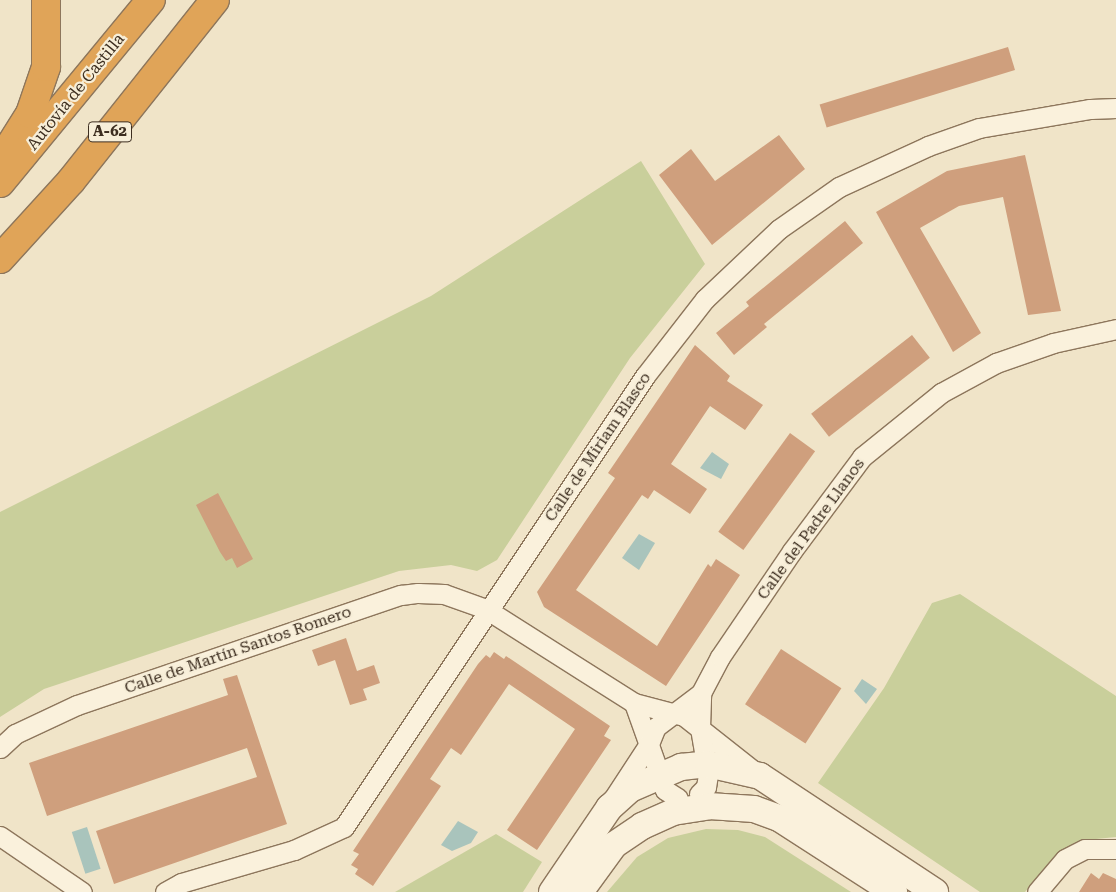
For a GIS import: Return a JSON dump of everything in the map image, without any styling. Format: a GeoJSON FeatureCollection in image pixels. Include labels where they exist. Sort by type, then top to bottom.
{"type":"FeatureCollection","features":[{"type":"Feature","properties":{"kind":"highway"},"geometry":{"type":"LineString","coordinates":[[0,161],[30,114],[46,67],[46,0]]}},
{"type":"Feature","properties":{"kind":"highway","name":"Autovía de Castilla"},"geometry":{"type":"LineString","coordinates":[[0,183],[151,0]]}},
{"type":"Feature","properties":{"kind":"highway","name":"A-62"},"geometry":{"type":"LineString","coordinates":[[0,259],[71,181],[215,0]]}},
{"type":"Feature","properties":{"kind":"street","name":"Calle de Miriam Blasco"},"geometry":{"type":"LineString","coordinates":[[165,892],[181,884],[294,850],[344,827],[486,609],[645,376],[705,299],[779,229],[840,187],[883,165],[979,128],[1090,109],[1116,108]]}},
{"type":"Feature","properties":{"kind":"street","name":"Calle del Padre Llanos"},"geometry":{"type":"LineString","coordinates":[[708,764],[700,728],[702,693],[720,657],[792,551],[862,457],[941,393],[996,363],[1053,343],[1116,329]]}},
{"type":"Feature","properties":{"kind":"street","name":"Calle de Martín Santos Romero"},"geometry":{"type":"LineString","coordinates":[[0,748],[15,734],[77,705],[401,595],[444,594],[486,609],[634,703],[684,716],[760,776]]}},
{"type":"Feature","properties":{"kind":"street","name":"Calle del Padre Llanos"},"geometry":{"type":"LineString","coordinates":[[609,808],[619,787],[649,744],[656,727],[672,713],[702,693]]}},
{"type":"Feature","properties":{"kind":"street"},"geometry":{"type":"LineString","coordinates":[[634,703],[658,774],[665,790],[675,805]]}},
{"type":"Feature","properties":{"kind":"street"},"geometry":{"type":"LineString","coordinates":[[580,892],[614,845],[675,805],[699,794],[706,787],[708,764]]}},
{"type":"Feature","properties":{"kind":"street"},"geometry":{"type":"LineString","coordinates":[[552,892],[609,808],[630,789],[658,774],[681,767],[708,764],[760,776],[935,892]]}},
{"type":"Feature","properties":{"kind":"street"},"geometry":{"type":"LineString","coordinates":[[699,794],[748,798],[894,892]]}},
{"type":"Feature","properties":{"kind":"street"},"geometry":{"type":"LineString","coordinates":[[675,805],[732,806],[779,818]]}},
{"type":"Feature","properties":{"kind":"street"},"geometry":{"type":"LineString","coordinates":[[0,836],[82,892]]}},
{"type":"Feature","properties":{"kind":"street"},"geometry":{"type":"LineString","coordinates":[[1037,892],[1065,859],[1085,850],[1116,849]]}},
{"type":"Feature","properties":{"kind":"green space"},"geometry":{"type":"Polygon","coordinates":[[[641,161],[705,264],[630,358],[497,560],[477,571],[451,565],[399,571],[44,689],[0,717],[0,512],[431,296],[641,161]]]}},
{"type":"Feature","properties":{"kind":"green space"},"geometry":{"type":"Polygon","coordinates":[[[960,594],[1116,696],[1116,837],[1086,840],[1058,853],[1025,892],[980,892],[818,783],[884,688],[932,603],[960,594]]]}},
{"type":"Feature","properties":{"kind":"green space"},"geometry":{"type":"Polygon","coordinates":[[[706,829],[738,830],[765,837],[851,892],[607,892],[637,857],[668,838],[706,829]]]}},
{"type":"Feature","properties":{"kind":"green space"},"geometry":{"type":"Polygon","coordinates":[[[496,834],[542,862],[523,892],[395,892],[496,834]]]}},
{"type":"Feature","properties":{"kind":"water"},"geometry":{"type":"Polygon","coordinates":[[[712,452],[729,464],[721,479],[700,468],[712,452]]]}},
{"type":"Feature","properties":{"kind":"water"},"geometry":{"type":"Polygon","coordinates":[[[639,534],[655,543],[639,570],[622,558],[639,534]]]}},
{"type":"Feature","properties":{"kind":"water"},"geometry":{"type":"Polygon","coordinates":[[[862,679],[877,689],[866,704],[854,691],[862,679]]]}},
{"type":"Feature","properties":{"kind":"water"},"geometry":{"type":"Polygon","coordinates":[[[458,821],[478,832],[471,843],[452,851],[441,845],[458,821]]]}},
{"type":"Feature","properties":{"kind":"water"},"geometry":{"type":"Polygon","coordinates":[[[87,827],[101,869],[85,874],[72,832],[87,827]]]}},
{"type":"Feature","properties":{"kind":"building"},"geometry":{"type":"Polygon","coordinates":[[[1008,47],[1015,70],[827,128],[820,105],[1008,47]]]}},
{"type":"Feature","properties":{"kind":"building"},"geometry":{"type":"Polygon","coordinates":[[[779,135],[805,169],[712,245],[659,175],[691,149],[715,181],[779,135]]]}},
{"type":"Feature","properties":{"kind":"building"},"geometry":{"type":"Polygon","coordinates":[[[1025,155],[1061,311],[1028,315],[1003,197],[959,206],[920,228],[981,333],[953,352],[876,212],[947,171],[1025,155]]]}},
{"type":"Feature","properties":{"kind":"building"},"geometry":{"type":"Polygon","coordinates":[[[845,221],[863,243],[764,324],[767,327],[734,355],[716,333],[749,306],[746,302],[845,221]]]}},
{"type":"Feature","properties":{"kind":"building"},"geometry":{"type":"Polygon","coordinates":[[[912,335],[930,358],[829,437],[811,414],[912,335]]]}},
{"type":"Feature","properties":{"kind":"building"},"geometry":{"type":"Polygon","coordinates":[[[695,345],[730,376],[727,381],[763,405],[745,430],[710,406],[671,464],[707,489],[690,514],[654,490],[648,499],[642,495],[576,590],[657,646],[708,564],[711,567],[716,559],[740,575],[666,686],[544,607],[537,592],[615,478],[608,473],[695,345]]]}},
{"type":"Feature","properties":{"kind":"building"},"geometry":{"type":"Polygon","coordinates":[[[790,433],[815,451],[743,550],[718,532],[790,433]]]}},
{"type":"Feature","properties":{"kind":"building"},"geometry":{"type":"Polygon","coordinates":[[[218,493],[253,559],[237,568],[232,558],[226,561],[220,552],[196,505],[218,493]]]}},
{"type":"Feature","properties":{"kind":"building"},"geometry":{"type":"Polygon","coordinates":[[[346,638],[357,671],[374,665],[380,683],[363,689],[367,700],[350,705],[335,660],[318,666],[312,650],[346,638]]]}},
{"type":"Feature","properties":{"kind":"building"},"geometry":{"type":"Polygon","coordinates":[[[781,649],[841,688],[805,744],[745,704],[781,649]]]}},
{"type":"Feature","properties":{"kind":"building"},"geometry":{"type":"Polygon","coordinates":[[[494,652],[504,659],[506,656],[610,726],[604,736],[611,740],[537,850],[507,830],[575,729],[509,684],[461,755],[451,748],[430,779],[441,786],[373,886],[355,874],[358,869],[351,865],[359,854],[353,851],[478,664],[486,655],[490,658],[494,652]]]}},
{"type":"Feature","properties":{"kind":"building"},"geometry":{"type":"Polygon","coordinates":[[[237,675],[287,824],[114,884],[96,831],[257,777],[247,748],[47,816],[29,763],[228,695],[223,679],[237,675]]]}},
{"type":"Feature","properties":{"kind":"building"},"geometry":{"type":"Polygon","coordinates":[[[1091,873],[1099,879],[1103,873],[1116,879],[1116,892],[1079,892],[1091,873]]]}}]}
